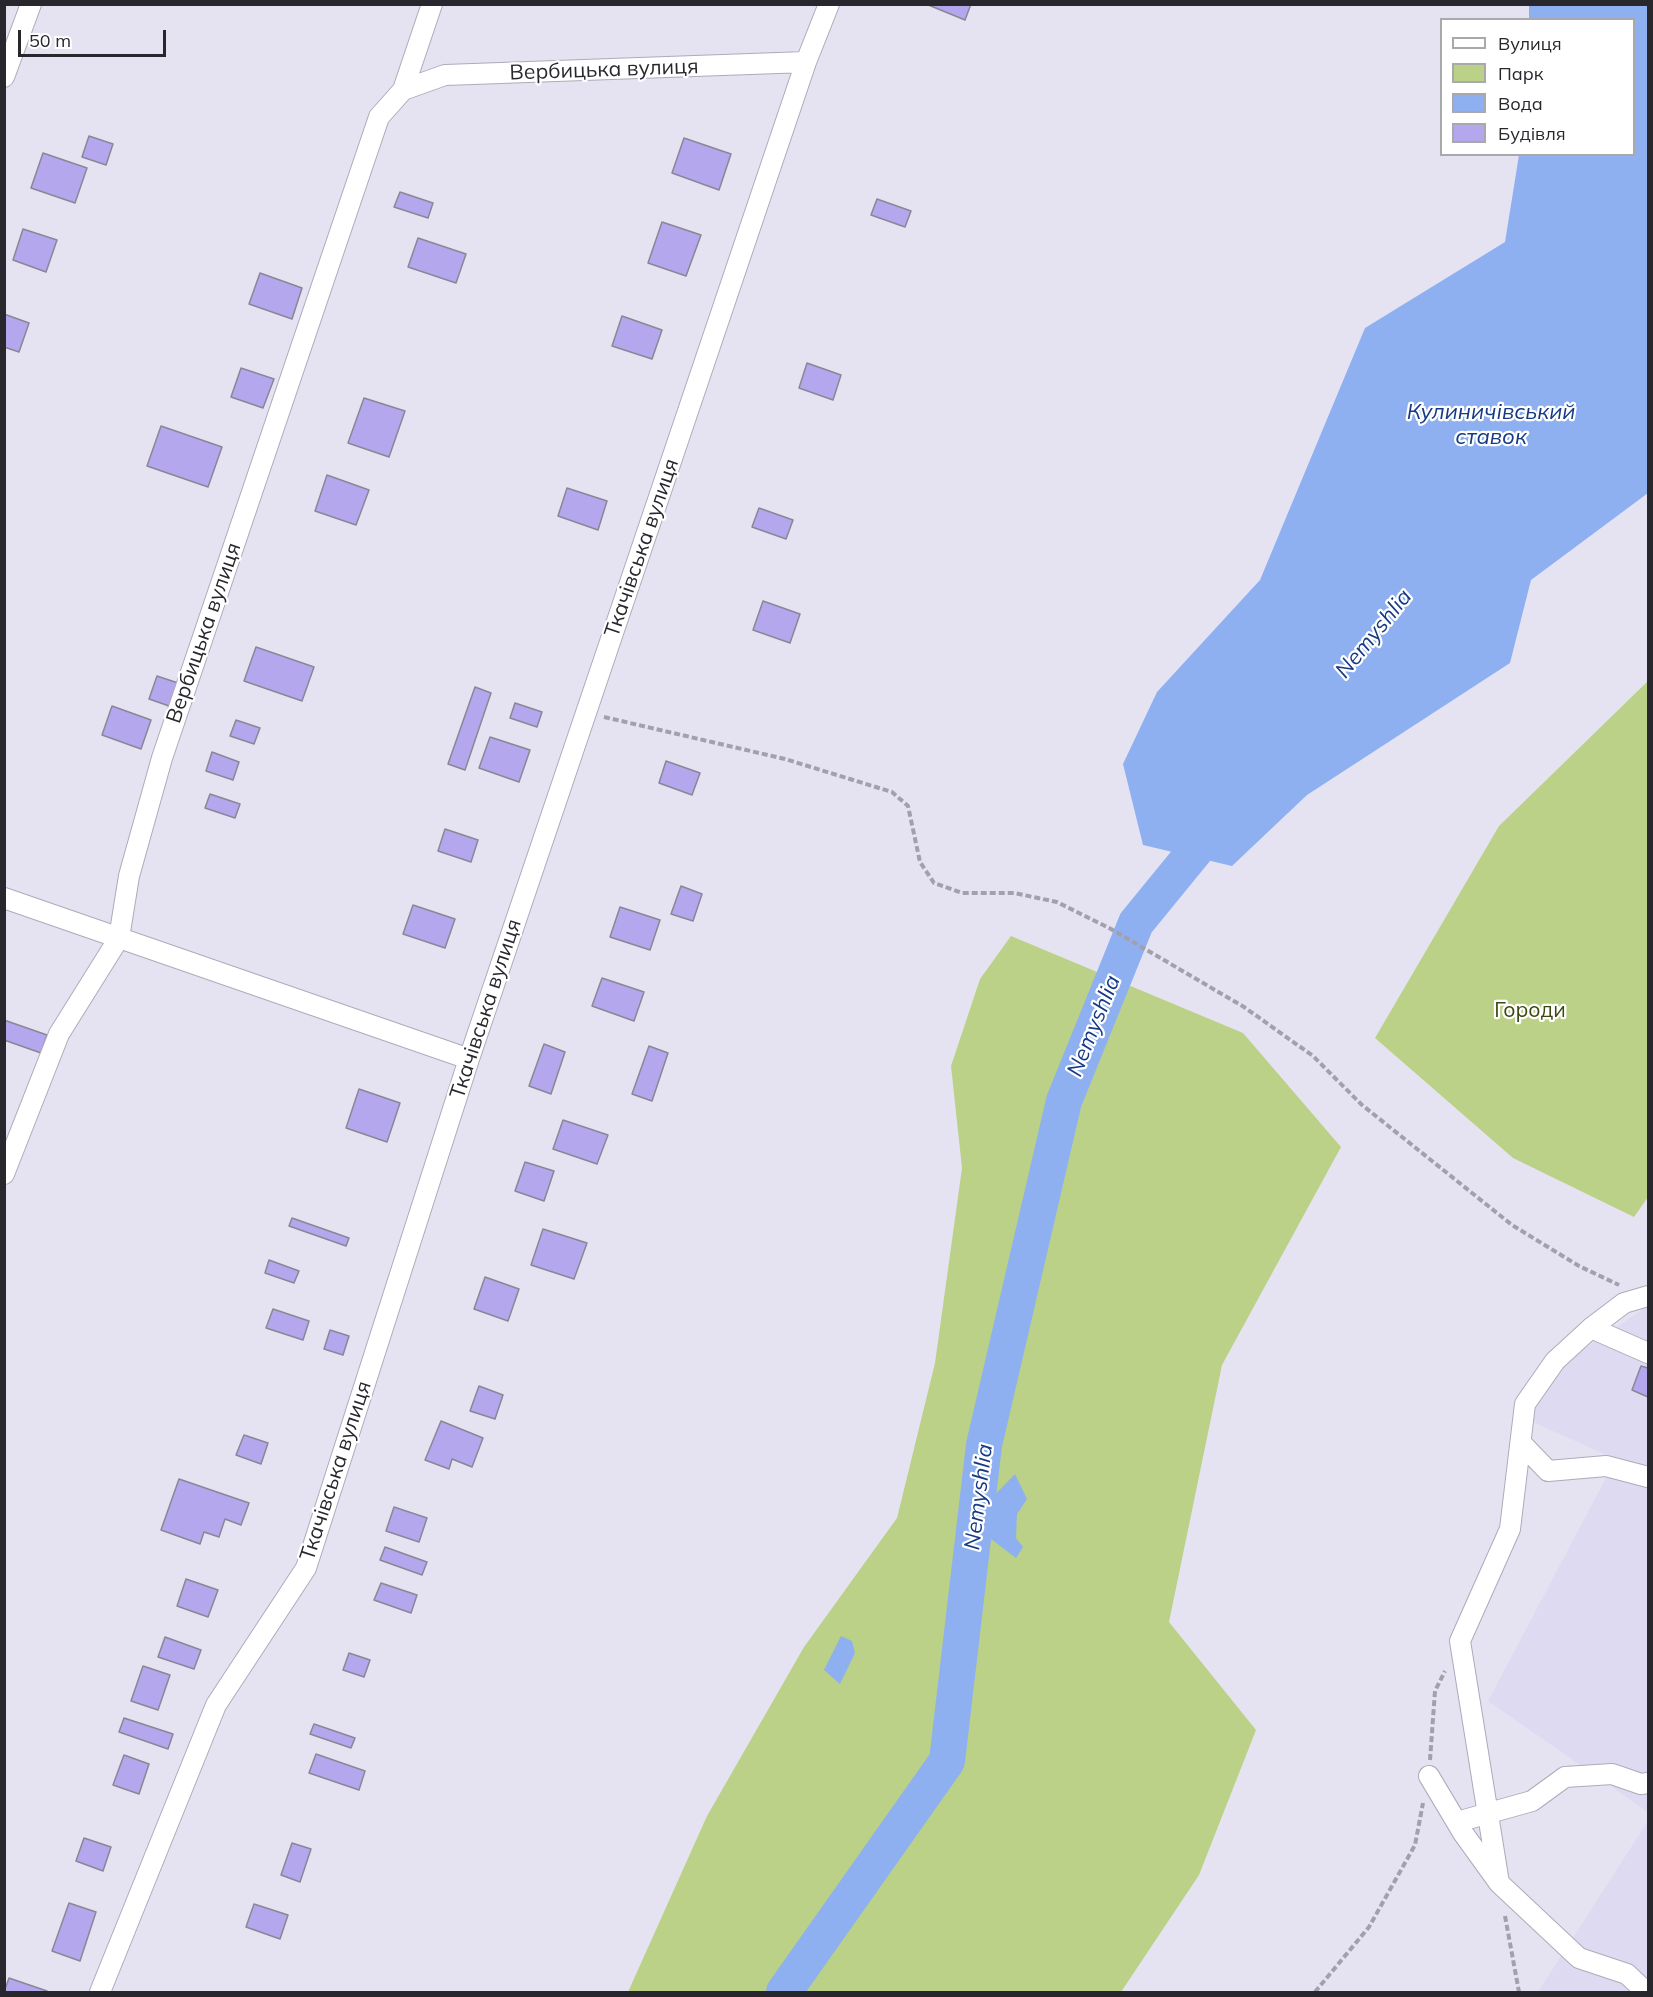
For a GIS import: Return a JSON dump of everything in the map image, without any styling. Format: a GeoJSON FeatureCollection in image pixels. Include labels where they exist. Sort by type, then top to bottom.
{"type":"FeatureCollection","features":[{"type":"Feature","properties":{"kind":"street"},"geometry":{"type":"LineString","coordinates":[[4,77],[31,4]]}},
{"type":"Feature","properties":{"kind":"street","name":"Вербицька вулиця"},"geometry":{"type":"LineString","coordinates":[[4,1174],[59,1034],[119,939],[129,876],[162,758],[379,117],[403,90],[432,4]]}},
{"type":"Feature","properties":{"kind":"street","name":"Ткачівська вулиця"},"geometry":{"type":"LineString","coordinates":[[100,1992],[216,1705],[306,1568],[469,1059],[806,62],[829,4]]}},
{"type":"Feature","properties":{"kind":"street","name":"Вербицька вулиця"},"geometry":{"type":"LineString","coordinates":[[403,90],[445,75],[806,62]]}},
{"type":"Feature","properties":{"kind":"street"},"geometry":{"type":"LineString","coordinates":[[4,898],[469,1059]]}},
{"type":"Feature","properties":{"kind":"street"},"geometry":{"type":"LineString","coordinates":[[1499,1883],[1460,1641],[1510,1528],[1525,1404],[1556,1361],[1591,1328],[1624,1303],[1646,1297]]}},
{"type":"Feature","properties":{"kind":"street"},"geometry":{"type":"LineString","coordinates":[[1591,1328],[1648,1353]]}},
{"type":"Feature","properties":{"kind":"street"},"geometry":{"type":"LineString","coordinates":[[1521,1443],[1548,1471],[1606,1466],[1648,1477]]}},
{"type":"Feature","properties":{"kind":"street"},"geometry":{"type":"LineString","coordinates":[[1457,1822],[1488,1816],[1532,1802],[1564,1777],[1612,1774],[1641,1784],[1648,1784]]}},
{"type":"Feature","properties":{"kind":"street"},"geometry":{"type":"LineString","coordinates":[[1429,1776],[1499,1883],[1579,1958],[1627,1974],[1646,1992],[1648,1988]]}},
{"type":"Feature","properties":{"kind":"path"},"geometry":{"type":"LineString","coordinates":[[587,710],[607,718],[785,759],[892,792],[908,806],[920,862],[934,883],[962,893],[1014,893],[1057,902],[1111,929],[1244,1007],[1313,1056],[1362,1105],[1512,1225],[1578,1266],[1646,1297]]}},
{"type":"Feature","properties":{"kind":"path"},"geometry":{"type":"LineString","coordinates":[[1315,1992],[1369,1927],[1415,1845],[1429,1776],[1435,1691],[1460,1641]]}},
{"type":"Feature","properties":{"kind":"path"},"geometry":{"type":"LineString","coordinates":[[1499,1883],[1519,1992]]}},
{"type":"Feature","properties":{"kind":"shaded area"},"geometry":{"type":"Polygon","coordinates":[[[1648,1306],[1648,1812],[1488,1701],[1616,1459],[1528,1420],[1561,1364],[1648,1306]]]}},
{"type":"Feature","properties":{"kind":"shaded area"},"geometry":{"type":"Polygon","coordinates":[[[1648,1821],[1648,1992],[1538,1992],[1648,1821]]]}},
{"type":"Feature","properties":{"kind":"green space","name":"Городи"},"geometry":{"type":"Polygon","coordinates":[[[1648,681],[1648,1197],[1634,1217],[1513,1158],[1375,1038],[1499,826],[1648,681]]]}},
{"type":"Feature","properties":{"kind":"green space"},"geometry":{"type":"Polygon","coordinates":[[[1011,936],[1243,1033],[1341,1147],[1222,1365],[1169,1622],[1256,1730],[1199,1875],[1121,1992],[628,1992],[707,1816],[804,1647],[897,1518],[935,1363],[962,1168],[951,1066],[980,979],[1011,936]]]}},
{"type":"Feature","properties":{"kind":"water","name":"Кулиничівський ставок"},"geometry":{"type":"Polygon","coordinates":[[[1529,5],[1648,5],[1648,493],[1531,580],[1510,663],[1307,795],[1232,866],[1143,845],[1123,764],[1157,692],[1260,580],[1365,328],[1505,242],[1519,156],[1635,156],[1635,18],[1529,18],[1529,5]]]}},
{"type":"Feature","properties":{"kind":"water"},"geometry":{"type":"Polygon","coordinates":[[[1015,1474],[1027,1499],[1017,1514],[1016,1538],[1023,1547],[1016,1558],[991,1539],[986,1504],[1015,1474]]]}},
{"type":"Feature","properties":{"kind":"water"},"geometry":{"type":"Polygon","coordinates":[[[841,1636],[852,1641],[855,1653],[840,1684],[824,1670],[841,1636]]]}},
{"type":"Feature","properties":{"kind":"building"},"geometry":{"type":"Polygon","coordinates":[[[926,4],[971,4],[965,20],[926,4]]]}},
{"type":"Feature","properties":{"kind":"building"},"geometry":{"type":"Polygon","coordinates":[[[89,136],[113,144],[106,165],[82,157],[89,136]]]}},
{"type":"Feature","properties":{"kind":"building"},"geometry":{"type":"Polygon","coordinates":[[[684,138],[731,154],[719,190],[672,173],[684,138]]]}},
{"type":"Feature","properties":{"kind":"building"},"geometry":{"type":"Polygon","coordinates":[[[43,153],[87,168],[75,203],[31,188],[43,153]]]}},
{"type":"Feature","properties":{"kind":"building"},"geometry":{"type":"Polygon","coordinates":[[[400,192],[433,203],[428,218],[394,207],[400,192]]]}},
{"type":"Feature","properties":{"kind":"building"},"geometry":{"type":"Polygon","coordinates":[[[877,199],[911,211],[905,227],[871,215],[877,199]]]}},
{"type":"Feature","properties":{"kind":"building"},"geometry":{"type":"Polygon","coordinates":[[[662,222],[701,235],[686,276],[648,263],[662,222]]]}},
{"type":"Feature","properties":{"kind":"building"},"geometry":{"type":"Polygon","coordinates":[[[23,229],[57,240],[46,272],[13,260],[23,229]]]}},
{"type":"Feature","properties":{"kind":"building"},"geometry":{"type":"Polygon","coordinates":[[[418,238],[466,254],[456,283],[408,267],[418,238]]]}},
{"type":"Feature","properties":{"kind":"building"},"geometry":{"type":"Polygon","coordinates":[[[260,273],[302,288],[292,319],[249,304],[260,273]]]}},
{"type":"Feature","properties":{"kind":"building"},"geometry":{"type":"Polygon","coordinates":[[[4,314],[29,323],[19,352],[4,347],[4,314]]]}},
{"type":"Feature","properties":{"kind":"building"},"geometry":{"type":"Polygon","coordinates":[[[622,316],[662,330],[652,359],[612,346],[622,316]]]}},
{"type":"Feature","properties":{"kind":"building"},"geometry":{"type":"Polygon","coordinates":[[[807,363],[841,375],[833,400],[799,388],[807,363]]]}},
{"type":"Feature","properties":{"kind":"building"},"geometry":{"type":"Polygon","coordinates":[[[241,368],[274,379],[263,408],[231,397],[241,368]]]}},
{"type":"Feature","properties":{"kind":"building"},"geometry":{"type":"Polygon","coordinates":[[[364,398],[405,411],[389,457],[348,443],[364,398]]]}},
{"type":"Feature","properties":{"kind":"building"},"geometry":{"type":"Polygon","coordinates":[[[161,426],[222,447],[208,487],[147,466],[161,426]]]}},
{"type":"Feature","properties":{"kind":"building"},"geometry":{"type":"Polygon","coordinates":[[[327,475],[369,490],[356,525],[315,511],[327,475]]]}},
{"type":"Feature","properties":{"kind":"building"},"geometry":{"type":"Polygon","coordinates":[[[567,488],[607,501],[598,530],[558,516],[567,488]]]}},
{"type":"Feature","properties":{"kind":"building"},"geometry":{"type":"Polygon","coordinates":[[[759,508],[793,520],[786,539],[752,527],[759,508]]]}},
{"type":"Feature","properties":{"kind":"building"},"geometry":{"type":"Polygon","coordinates":[[[763,601],[800,614],[790,643],[753,630],[763,601]]]}},
{"type":"Feature","properties":{"kind":"building"},"geometry":{"type":"Polygon","coordinates":[[[256,647],[314,667],[302,701],[244,681],[256,647]]]}},
{"type":"Feature","properties":{"kind":"building"},"geometry":{"type":"Polygon","coordinates":[[[157,676],[181,684],[172,707],[149,699],[157,676]]]}},
{"type":"Feature","properties":{"kind":"building"},"geometry":{"type":"Polygon","coordinates":[[[475,687],[491,693],[465,770],[448,764],[475,687]]]}},
{"type":"Feature","properties":{"kind":"building"},"geometry":{"type":"Polygon","coordinates":[[[515,703],[542,712],[537,727],[510,718],[515,703]]]}},
{"type":"Feature","properties":{"kind":"building"},"geometry":{"type":"Polygon","coordinates":[[[112,706],[151,720],[141,749],[102,735],[112,706]]]}},
{"type":"Feature","properties":{"kind":"building"},"geometry":{"type":"Polygon","coordinates":[[[236,720],[260,728],[254,744],[230,736],[236,720]]]}},
{"type":"Feature","properties":{"kind":"building"},"geometry":{"type":"Polygon","coordinates":[[[490,737],[530,750],[519,782],[479,768],[490,737]]]}},
{"type":"Feature","properties":{"kind":"building"},"geometry":{"type":"Polygon","coordinates":[[[212,752],[239,762],[233,780],[206,771],[212,752]]]}},
{"type":"Feature","properties":{"kind":"building"},"geometry":{"type":"Polygon","coordinates":[[[666,761],[700,773],[692,795],[659,783],[666,761]]]}},
{"type":"Feature","properties":{"kind":"building"},"geometry":{"type":"Polygon","coordinates":[[[210,794],[240,804],[235,818],[205,808],[210,794]]]}},
{"type":"Feature","properties":{"kind":"building"},"geometry":{"type":"Polygon","coordinates":[[[445,829],[478,840],[471,862],[438,851],[445,829]]]}},
{"type":"Feature","properties":{"kind":"building"},"geometry":{"type":"Polygon","coordinates":[[[681,886],[702,894],[693,921],[671,914],[681,886]]]}},
{"type":"Feature","properties":{"kind":"building"},"geometry":{"type":"Polygon","coordinates":[[[413,905],[455,919],[445,948],[403,934],[413,905]]]}},
{"type":"Feature","properties":{"kind":"building"},"geometry":{"type":"Polygon","coordinates":[[[620,907],[660,920],[650,950],[610,937],[620,907]]]}},
{"type":"Feature","properties":{"kind":"building"},"geometry":{"type":"Polygon","coordinates":[[[602,978],[644,992],[634,1021],[592,1006],[602,978]]]}},
{"type":"Feature","properties":{"kind":"building"},"geometry":{"type":"Polygon","coordinates":[[[4,1020],[47,1035],[41,1053],[4,1040],[4,1020]]]}},
{"type":"Feature","properties":{"kind":"building"},"geometry":{"type":"Polygon","coordinates":[[[544,1044],[565,1052],[551,1094],[529,1086],[544,1044]]]}},
{"type":"Feature","properties":{"kind":"building"},"geometry":{"type":"Polygon","coordinates":[[[649,1046],[668,1053],[652,1101],[632,1094],[649,1046]]]}},
{"type":"Feature","properties":{"kind":"building"},"geometry":{"type":"Polygon","coordinates":[[[359,1089],[400,1103],[387,1142],[346,1128],[359,1089]]]}},
{"type":"Feature","properties":{"kind":"building"},"geometry":{"type":"Polygon","coordinates":[[[563,1120],[608,1135],[597,1164],[553,1149],[563,1120]]]}},
{"type":"Feature","properties":{"kind":"building"},"geometry":{"type":"Polygon","coordinates":[[[525,1162],[554,1171],[544,1201],[515,1191],[525,1162]]]}},
{"type":"Feature","properties":{"kind":"building"},"geometry":{"type":"Polygon","coordinates":[[[292,1218],[349,1238],[346,1246],[289,1226],[292,1218]]]}},
{"type":"Feature","properties":{"kind":"building"},"geometry":{"type":"Polygon","coordinates":[[[543,1229],[587,1243],[574,1279],[531,1265],[543,1229]]]}},
{"type":"Feature","properties":{"kind":"building"},"geometry":{"type":"Polygon","coordinates":[[[269,1260],[299,1271],[294,1283],[265,1273],[269,1260]]]}},
{"type":"Feature","properties":{"kind":"building"},"geometry":{"type":"Polygon","coordinates":[[[485,1277],[519,1289],[508,1321],[474,1309],[485,1277]]]}},
{"type":"Feature","properties":{"kind":"building"},"geometry":{"type":"Polygon","coordinates":[[[273,1309],[309,1321],[303,1340],[266,1328],[273,1309]]]}},
{"type":"Feature","properties":{"kind":"building"},"geometry":{"type":"Polygon","coordinates":[[[330,1330],[349,1336],[343,1355],[324,1349],[330,1330]]]}},
{"type":"Feature","properties":{"kind":"building"},"geometry":{"type":"Polygon","coordinates":[[[1641,1366],[1648,1368],[1648,1397],[1632,1390],[1641,1366]]]}},
{"type":"Feature","properties":{"kind":"building"},"geometry":{"type":"Polygon","coordinates":[[[479,1386],[503,1395],[495,1419],[470,1411],[479,1386]]]}},
{"type":"Feature","properties":{"kind":"building"},"geometry":{"type":"Polygon","coordinates":[[[441,1421],[483,1438],[472,1467],[452,1459],[449,1469],[425,1460],[441,1421]]]}},
{"type":"Feature","properties":{"kind":"building"},"geometry":{"type":"Polygon","coordinates":[[[244,1435],[268,1443],[261,1464],[236,1455],[244,1435]]]}},
{"type":"Feature","properties":{"kind":"building"},"geometry":{"type":"Polygon","coordinates":[[[179,1479],[249,1503],[241,1525],[225,1519],[219,1537],[204,1532],[200,1544],[161,1530],[179,1479]]]}},
{"type":"Feature","properties":{"kind":"building"},"geometry":{"type":"Polygon","coordinates":[[[394,1507],[427,1518],[419,1542],[386,1531],[394,1507]]]}},
{"type":"Feature","properties":{"kind":"building"},"geometry":{"type":"Polygon","coordinates":[[[385,1547],[427,1562],[422,1575],[380,1560],[385,1547]]]}},
{"type":"Feature","properties":{"kind":"building"},"geometry":{"type":"Polygon","coordinates":[[[186,1579],[218,1590],[208,1617],[177,1606],[186,1579]]]}},
{"type":"Feature","properties":{"kind":"building"},"geometry":{"type":"Polygon","coordinates":[[[381,1583],[417,1595],[411,1613],[374,1600],[381,1583]]]}},
{"type":"Feature","properties":{"kind":"building"},"geometry":{"type":"Polygon","coordinates":[[[165,1637],[201,1650],[194,1669],[158,1657],[165,1637]]]}},
{"type":"Feature","properties":{"kind":"building"},"geometry":{"type":"Polygon","coordinates":[[[349,1653],[370,1660],[364,1677],[343,1670],[349,1653]]]}},
{"type":"Feature","properties":{"kind":"building"},"geometry":{"type":"Polygon","coordinates":[[[143,1666],[170,1675],[158,1710],[131,1701],[143,1666]]]}},
{"type":"Feature","properties":{"kind":"building"},"geometry":{"type":"Polygon","coordinates":[[[124,1718],[173,1734],[168,1749],[119,1732],[124,1718]]]}},
{"type":"Feature","properties":{"kind":"building"},"geometry":{"type":"Polygon","coordinates":[[[314,1724],[355,1738],[351,1748],[310,1734],[314,1724]]]}},
{"type":"Feature","properties":{"kind":"building"},"geometry":{"type":"Polygon","coordinates":[[[316,1754],[365,1771],[359,1790],[309,1773],[316,1754]]]}},
{"type":"Feature","properties":{"kind":"building"},"geometry":{"type":"Polygon","coordinates":[[[124,1755],[149,1764],[139,1794],[113,1785],[124,1755]]]}},
{"type":"Feature","properties":{"kind":"building"},"geometry":{"type":"Polygon","coordinates":[[[84,1838],[111,1847],[103,1871],[76,1861],[84,1838]]]}},
{"type":"Feature","properties":{"kind":"building"},"geometry":{"type":"Polygon","coordinates":[[[292,1843],[311,1849],[300,1882],[281,1875],[292,1843]]]}},
{"type":"Feature","properties":{"kind":"building"},"geometry":{"type":"Polygon","coordinates":[[[69,1903],[96,1912],[80,1961],[52,1951],[69,1903]]]}},
{"type":"Feature","properties":{"kind":"building"},"geometry":{"type":"Polygon","coordinates":[[[254,1904],[288,1915],[280,1939],[246,1927],[254,1904]]]}},
{"type":"Feature","properties":{"kind":"building"},"geometry":{"type":"Polygon","coordinates":[[[9,1978],[47,1991],[47,1992],[4,1992],[9,1978]]]}},
{"type":"Feature","properties":{"kind":"waterway","name":"Nemyshlia"},"geometry":{"type":"LineString","coordinates":[[784,1992],[947,1761],[984,1445],[1064,1101],[1136,923],[1221,819]]}}]}
